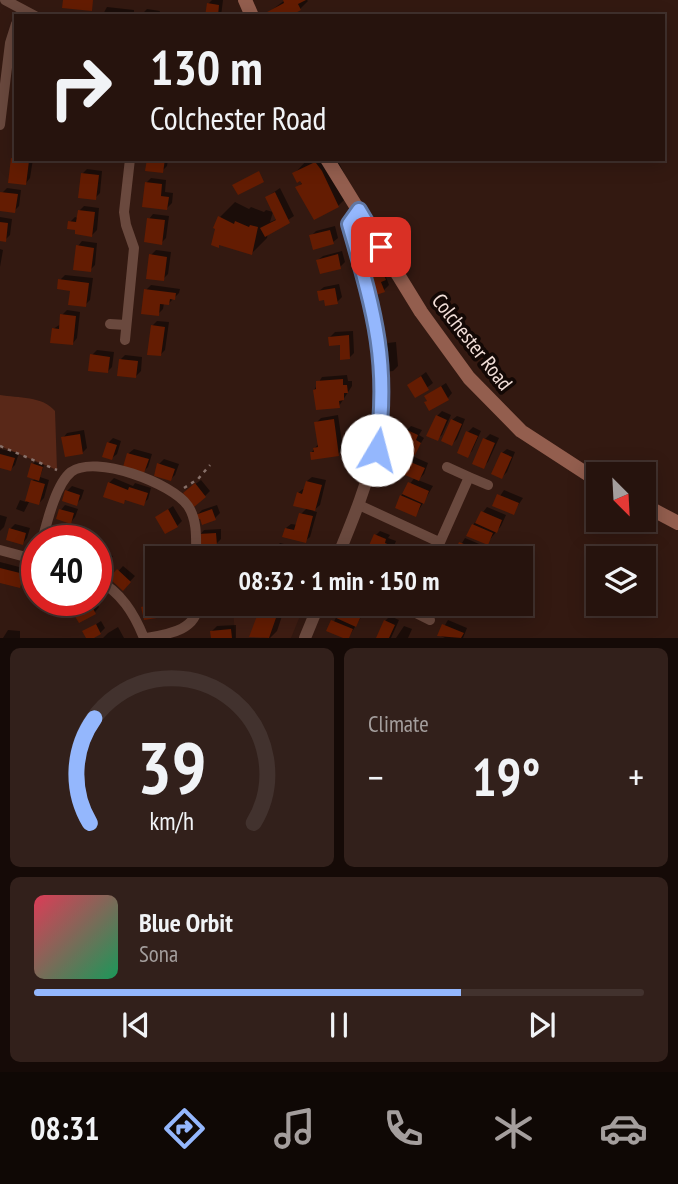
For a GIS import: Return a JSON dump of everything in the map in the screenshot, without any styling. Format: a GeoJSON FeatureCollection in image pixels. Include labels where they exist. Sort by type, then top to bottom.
{"type":"FeatureCollection","features":[{"type":"Feature","properties":{"kind":"main road","name":"Colchester Road"},"geometry":{"type":"LineString","coordinates":[[328,161],[436,336],[477,387],[521,431],[586,473]]}},
{"type":"Feature","properties":{"kind":"main road"},"geometry":{"type":"LineString","coordinates":[[656,511],[678,523]]}},
{"type":"Feature","properties":{"kind":"street"},"geometry":{"type":"LineString","coordinates":[[5,0],[21,13]]}},
{"type":"Feature","properties":{"kind":"street"},"geometry":{"type":"LineString","coordinates":[[0,125],[10,43],[14,30]]}},
{"type":"Feature","properties":{"kind":"street"},"geometry":{"type":"LineString","coordinates":[[125,340],[134,248],[124,212],[130,161]]}},
{"type":"Feature","properties":{"kind":"street"},"geometry":{"type":"LineString","coordinates":[[342,546],[377,450],[382,393],[377,325],[349,224],[359,210]]}},
{"type":"Feature","properties":{"kind":"street"},"geometry":{"type":"LineString","coordinates":[[110,324],[126,325]]}},
{"type":"Feature","properties":{"kind":"street"},"geometry":{"type":"LineString","coordinates":[[47,525],[60,487],[71,473],[81,467],[98,466],[162,484],[177,494],[188,506],[195,522],[196,546]]}},
{"type":"Feature","properties":{"kind":"street"},"geometry":{"type":"LineString","coordinates":[[447,467],[488,485]]}},
{"type":"Feature","properties":{"kind":"street"},"geometry":{"type":"LineString","coordinates":[[438,546],[470,477]]}},
{"type":"Feature","properties":{"kind":"street"},"geometry":{"type":"LineString","coordinates":[[359,505],[439,542]]}},
{"type":"Feature","properties":{"kind":"street"},"geometry":{"type":"LineString","coordinates":[[0,551],[21,556]]}},
{"type":"Feature","properties":{"kind":"street"},"geometry":{"type":"LineString","coordinates":[[112,589],[127,605],[146,638],[183,628],[195,616]]}},
{"type":"Feature","properties":{"kind":"street"},"geometry":{"type":"LineString","coordinates":[[305,638],[314,616]]}},
{"type":"Feature","properties":{"kind":"street"},"geometry":{"type":"LineString","coordinates":[[424,616],[430,620]]}},
{"type":"Feature","properties":{"kind":"path"},"geometry":{"type":"LineString","coordinates":[[0,446],[27,459],[71,473]]}},
{"type":"Feature","properties":{"kind":"path"},"geometry":{"type":"LineString","coordinates":[[177,494],[198,480],[210,465]]}},
{"type":"Feature","properties":{"kind":"shaded area"},"geometry":{"type":"Polygon","coordinates":[[[0,395],[37,400],[55,411],[57,470],[0,446],[0,395]]]}},
{"type":"Feature","properties":{"kind":"shaded area"},"geometry":{"type":"Polygon","coordinates":[[[234,616],[300,616],[291,638],[235,638],[234,616]]]}},
{"type":"Feature","properties":{"kind":"building"},"geometry":{"type":"Polygon","coordinates":[[[63,0],[93,0],[92,11],[62,8],[63,0]]]}},
{"type":"Feature","properties":{"kind":"building"},"geometry":{"type":"Polygon","coordinates":[[[283,0],[306,0],[298,4],[301,10],[294,14],[268,14],[267,12],[284,3],[283,0]]]}},
{"type":"Feature","properties":{"kind":"building"},"geometry":{"type":"Polygon","coordinates":[[[207,3],[219,5],[218,14],[205,14],[207,3]]]}},
{"type":"Feature","properties":{"kind":"building"},"geometry":{"type":"Polygon","coordinates":[[[11,158],[14,161],[29,161],[26,185],[8,183],[11,158]]]}},
{"type":"Feature","properties":{"kind":"building"},"geometry":{"type":"Polygon","coordinates":[[[147,161],[165,161],[163,173],[145,171],[147,161]]]}},
{"type":"Feature","properties":{"kind":"building"},"geometry":{"type":"Polygon","coordinates":[[[313,163],[322,171],[339,207],[314,220],[295,187],[302,184],[300,181],[297,183],[292,173],[313,163]]]}},
{"type":"Feature","properties":{"kind":"building"},"geometry":{"type":"Polygon","coordinates":[[[259,171],[264,182],[238,195],[232,185],[259,171]]]}},
{"type":"Feature","properties":{"kind":"building"},"geometry":{"type":"Polygon","coordinates":[[[81,173],[99,175],[96,200],[78,198],[81,173]]]}},
{"type":"Feature","properties":{"kind":"building"},"geometry":{"type":"Polygon","coordinates":[[[145,182],[162,184],[161,196],[169,197],[167,210],[142,207],[145,182]]]}},
{"type":"Feature","properties":{"kind":"building"},"geometry":{"type":"Polygon","coordinates":[[[0,192],[18,194],[15,213],[0,211],[0,192]]]}},
{"type":"Feature","properties":{"kind":"building"},"geometry":{"type":"Polygon","coordinates":[[[275,192],[290,223],[265,237],[260,228],[276,220],[265,197],[275,192]]]}},
{"type":"Feature","properties":{"kind":"building"},"geometry":{"type":"Polygon","coordinates":[[[78,210],[95,212],[92,237],[75,234],[75,230],[67,229],[68,221],[76,222],[78,210]]]}},
{"type":"Feature","properties":{"kind":"building"},"geometry":{"type":"Polygon","coordinates":[[[218,216],[234,224],[235,221],[249,227],[258,227],[252,255],[211,245],[218,216]]]}},
{"type":"Feature","properties":{"kind":"building"},"geometry":{"type":"Polygon","coordinates":[[[147,218],[165,220],[162,245],[144,242],[147,218]]]}},
{"type":"Feature","properties":{"kind":"building"},"geometry":{"type":"Polygon","coordinates":[[[0,222],[8,223],[6,242],[0,241],[0,222]]]}},
{"type":"Feature","properties":{"kind":"building"},"geometry":{"type":"Polygon","coordinates":[[[330,230],[334,244],[313,250],[309,235],[330,230]]]}},
{"type":"Feature","properties":{"kind":"building"},"geometry":{"type":"Polygon","coordinates":[[[76,245],[94,248],[91,272],[73,270],[76,245]]]}},
{"type":"Feature","properties":{"kind":"building"},"geometry":{"type":"Polygon","coordinates":[[[149,254],[167,257],[164,281],[146,279],[149,254]]]}},
{"type":"Feature","properties":{"kind":"building"},"geometry":{"type":"Polygon","coordinates":[[[338,254],[341,269],[320,274],[316,260],[338,254]]]}},
{"type":"Feature","properties":{"kind":"building"},"geometry":{"type":"Polygon","coordinates":[[[381,268],[386,280],[381,282],[385,292],[376,295],[367,273],[381,268]]]}},
{"type":"Feature","properties":{"kind":"building"},"geometry":{"type":"Polygon","coordinates":[[[58,279],[89,283],[86,307],[68,305],[70,291],[57,289],[58,279]]]}},
{"type":"Feature","properties":{"kind":"building"},"geometry":{"type":"Polygon","coordinates":[[[335,288],[338,304],[325,306],[324,300],[319,301],[317,291],[335,288]]]}},
{"type":"Feature","properties":{"kind":"building"},"geometry":{"type":"Polygon","coordinates":[[[144,289],[176,293],[175,300],[170,299],[169,305],[160,304],[159,316],[141,314],[144,289]]]}},
{"type":"Feature","properties":{"kind":"building"},"geometry":{"type":"Polygon","coordinates":[[[60,314],[76,316],[73,345],[50,343],[52,328],[59,329],[60,314]]]}},
{"type":"Feature","properties":{"kind":"building"},"geometry":{"type":"Polygon","coordinates":[[[151,325],[165,327],[161,356],[147,355],[151,325]]]}},
{"type":"Feature","properties":{"kind":"building"},"geometry":{"type":"Polygon","coordinates":[[[349,335],[350,359],[340,360],[340,345],[329,346],[328,337],[349,335]]]}},
{"type":"Feature","properties":{"kind":"building"},"geometry":{"type":"Polygon","coordinates":[[[90,354],[110,357],[108,373],[88,371],[90,354]]]}},
{"type":"Feature","properties":{"kind":"building"},"geometry":{"type":"Polygon","coordinates":[[[119,359],[138,361],[136,378],[117,376],[119,359]]]}},
{"type":"Feature","properties":{"kind":"building"},"geometry":{"type":"Polygon","coordinates":[[[421,376],[429,390],[415,398],[407,385],[421,376]]]}},
{"type":"Feature","properties":{"kind":"building"},"geometry":{"type":"Polygon","coordinates":[[[343,379],[348,393],[344,393],[344,400],[339,401],[340,408],[316,410],[313,390],[316,389],[316,381],[343,379]]]}},
{"type":"Feature","properties":{"kind":"building"},"geometry":{"type":"Polygon","coordinates":[[[441,386],[449,400],[429,411],[424,396],[441,386]]]}},
{"type":"Feature","properties":{"kind":"building"},"geometry":{"type":"Polygon","coordinates":[[[436,415],[447,420],[438,441],[426,436],[436,415]]]}},
{"type":"Feature","properties":{"kind":"building"},"geometry":{"type":"Polygon","coordinates":[[[334,419],[339,456],[311,460],[310,452],[314,452],[313,448],[318,447],[314,422],[334,419]]]}},
{"type":"Feature","properties":{"kind":"building"},"geometry":{"type":"Polygon","coordinates":[[[451,419],[462,424],[452,446],[441,441],[451,419]]]}},
{"type":"Feature","properties":{"kind":"building"},"geometry":{"type":"Polygon","coordinates":[[[405,429],[418,435],[416,440],[421,443],[415,455],[400,448],[405,429]]]}},
{"type":"Feature","properties":{"kind":"building"},"geometry":{"type":"Polygon","coordinates":[[[466,431],[478,436],[468,458],[457,453],[466,431]]]}},
{"type":"Feature","properties":{"kind":"building"},"geometry":{"type":"Polygon","coordinates":[[[80,434],[83,454],[65,457],[61,437],[80,434]]]}},
{"type":"Feature","properties":{"kind":"building"},"geometry":{"type":"Polygon","coordinates":[[[483,438],[495,443],[484,469],[472,464],[483,438]]]}},
{"type":"Feature","properties":{"kind":"building"},"geometry":{"type":"Polygon","coordinates":[[[107,442],[117,445],[112,460],[102,457],[107,442]]]}},
{"type":"Feature","properties":{"kind":"building"},"geometry":{"type":"Polygon","coordinates":[[[501,452],[512,457],[502,479],[491,474],[501,452]]]}},
{"type":"Feature","properties":{"kind":"building"},"geometry":{"type":"Polygon","coordinates":[[[127,453],[149,459],[144,473],[123,467],[127,453]]]}},
{"type":"Feature","properties":{"kind":"building"},"geometry":{"type":"Polygon","coordinates":[[[0,454],[15,458],[11,471],[0,468],[0,454]]]}},
{"type":"Feature","properties":{"kind":"building"},"geometry":{"type":"Polygon","coordinates":[[[403,459],[425,468],[419,481],[398,472],[403,459]]]}},
{"type":"Feature","properties":{"kind":"building"},"geometry":{"type":"Polygon","coordinates":[[[31,463],[43,467],[39,481],[27,477],[31,463]]]}},
{"type":"Feature","properties":{"kind":"building"},"geometry":{"type":"Polygon","coordinates":[[[157,463],[175,469],[171,481],[154,476],[157,463]]]}},
{"type":"Feature","properties":{"kind":"building"},"geometry":{"type":"Polygon","coordinates":[[[31,480],[45,484],[39,505],[25,501],[31,480]]]}},
{"type":"Feature","properties":{"kind":"building"},"geometry":{"type":"Polygon","coordinates":[[[306,481],[322,485],[315,511],[293,506],[297,492],[302,494],[306,481]]]}},
{"type":"Feature","properties":{"kind":"building"},"geometry":{"type":"Polygon","coordinates":[[[108,482],[128,490],[129,487],[148,493],[144,506],[125,500],[124,504],[103,497],[108,482]]]}},
{"type":"Feature","properties":{"kind":"building"},"geometry":{"type":"Polygon","coordinates":[[[408,482],[429,491],[424,504],[402,494],[408,482]]]}},
{"type":"Feature","properties":{"kind":"building"},"geometry":{"type":"Polygon","coordinates":[[[195,483],[206,497],[194,507],[183,493],[195,483]]]}},
{"type":"Feature","properties":{"kind":"building"},"geometry":{"type":"Polygon","coordinates":[[[65,490],[80,495],[77,506],[62,501],[65,490]]]}},
{"type":"Feature","properties":{"kind":"building"},"geometry":{"type":"Polygon","coordinates":[[[497,494],[519,503],[514,515],[492,506],[497,494]]]}},
{"type":"Feature","properties":{"kind":"building"},"geometry":{"type":"Polygon","coordinates":[[[400,495],[421,504],[416,517],[395,508],[400,495]]]}},
{"type":"Feature","properties":{"kind":"building"},"geometry":{"type":"Polygon","coordinates":[[[59,509],[74,513],[71,524],[56,519],[59,509]]]}},
{"type":"Feature","properties":{"kind":"building"},"geometry":{"type":"Polygon","coordinates":[[[168,509],[178,527],[165,534],[155,517],[168,509]]]}},
{"type":"Feature","properties":{"kind":"building"},"geometry":{"type":"Polygon","coordinates":[[[212,509],[216,520],[202,525],[195,515],[212,509]]]}},
{"type":"Feature","properties":{"kind":"building"},"geometry":{"type":"Polygon","coordinates":[[[481,511],[502,520],[497,533],[475,523],[481,511]]]}},
{"type":"Feature","properties":{"kind":"building"},"geometry":{"type":"Polygon","coordinates":[[[299,513],[313,516],[306,543],[282,537],[285,528],[294,530],[299,513]]]}},
{"type":"Feature","properties":{"kind":"building"},"geometry":{"type":"Polygon","coordinates":[[[472,524],[493,533],[488,545],[466,536],[472,524]]]}},
{"type":"Feature","properties":{"kind":"building"},"geometry":{"type":"Polygon","coordinates":[[[9,528],[21,532],[21,544],[6,540],[9,528]]]}},
{"type":"Feature","properties":{"kind":"building"},"geometry":{"type":"Polygon","coordinates":[[[216,533],[217,545],[201,546],[198,534],[216,533]]]}},
{"type":"Feature","properties":{"kind":"building"},"geometry":{"type":"Polygon","coordinates":[[[374,534],[386,539],[385,543],[392,546],[369,546],[374,534]]]}},
{"type":"Feature","properties":{"kind":"building"},"geometry":{"type":"Polygon","coordinates":[[[0,568],[21,573],[20,588],[0,583],[0,568]]]}},
{"type":"Feature","properties":{"kind":"building"},"geometry":{"type":"Polygon","coordinates":[[[117,569],[131,582],[123,591],[112,581],[112,575],[117,569]]]}},
{"type":"Feature","properties":{"kind":"building"},"geometry":{"type":"Polygon","coordinates":[[[145,606],[145,616],[157,618],[144,620],[141,607],[145,606]]]}},
{"type":"Feature","properties":{"kind":"building"},"geometry":{"type":"Polygon","coordinates":[[[75,616],[92,616],[79,623],[75,616]]]}},
{"type":"Feature","properties":{"kind":"building"},"geometry":{"type":"Polygon","coordinates":[[[257,616],[277,616],[269,638],[249,637],[257,616]]]}},
{"type":"Feature","properties":{"kind":"building"},"geometry":{"type":"Polygon","coordinates":[[[334,616],[361,616],[356,627],[334,616]]]}},
{"type":"Feature","properties":{"kind":"building"},"geometry":{"type":"Polygon","coordinates":[[[331,620],[353,629],[349,638],[326,631],[331,620]]]}},
{"type":"Feature","properties":{"kind":"building"},"geometry":{"type":"Polygon","coordinates":[[[384,620],[395,625],[389,638],[376,638],[384,620]]]}},
{"type":"Feature","properties":{"kind":"building"},"geometry":{"type":"Polygon","coordinates":[[[96,624],[101,634],[86,638],[82,631],[96,624]]]}},
{"type":"Feature","properties":{"kind":"building"},"geometry":{"type":"Polygon","coordinates":[[[442,624],[464,633],[461,638],[437,636],[442,624]]]}},
{"type":"Feature","properties":{"kind":"building"},"geometry":{"type":"Polygon","coordinates":[[[231,629],[232,638],[211,638],[210,631],[231,629]]]}},
{"type":"Feature","properties":{"kind":"route"},"geometry":{"type":"LineString","coordinates":[[377,450],[382,407],[382,366],[377,325],[349,224],[359,210],[381,247]]}}]}
